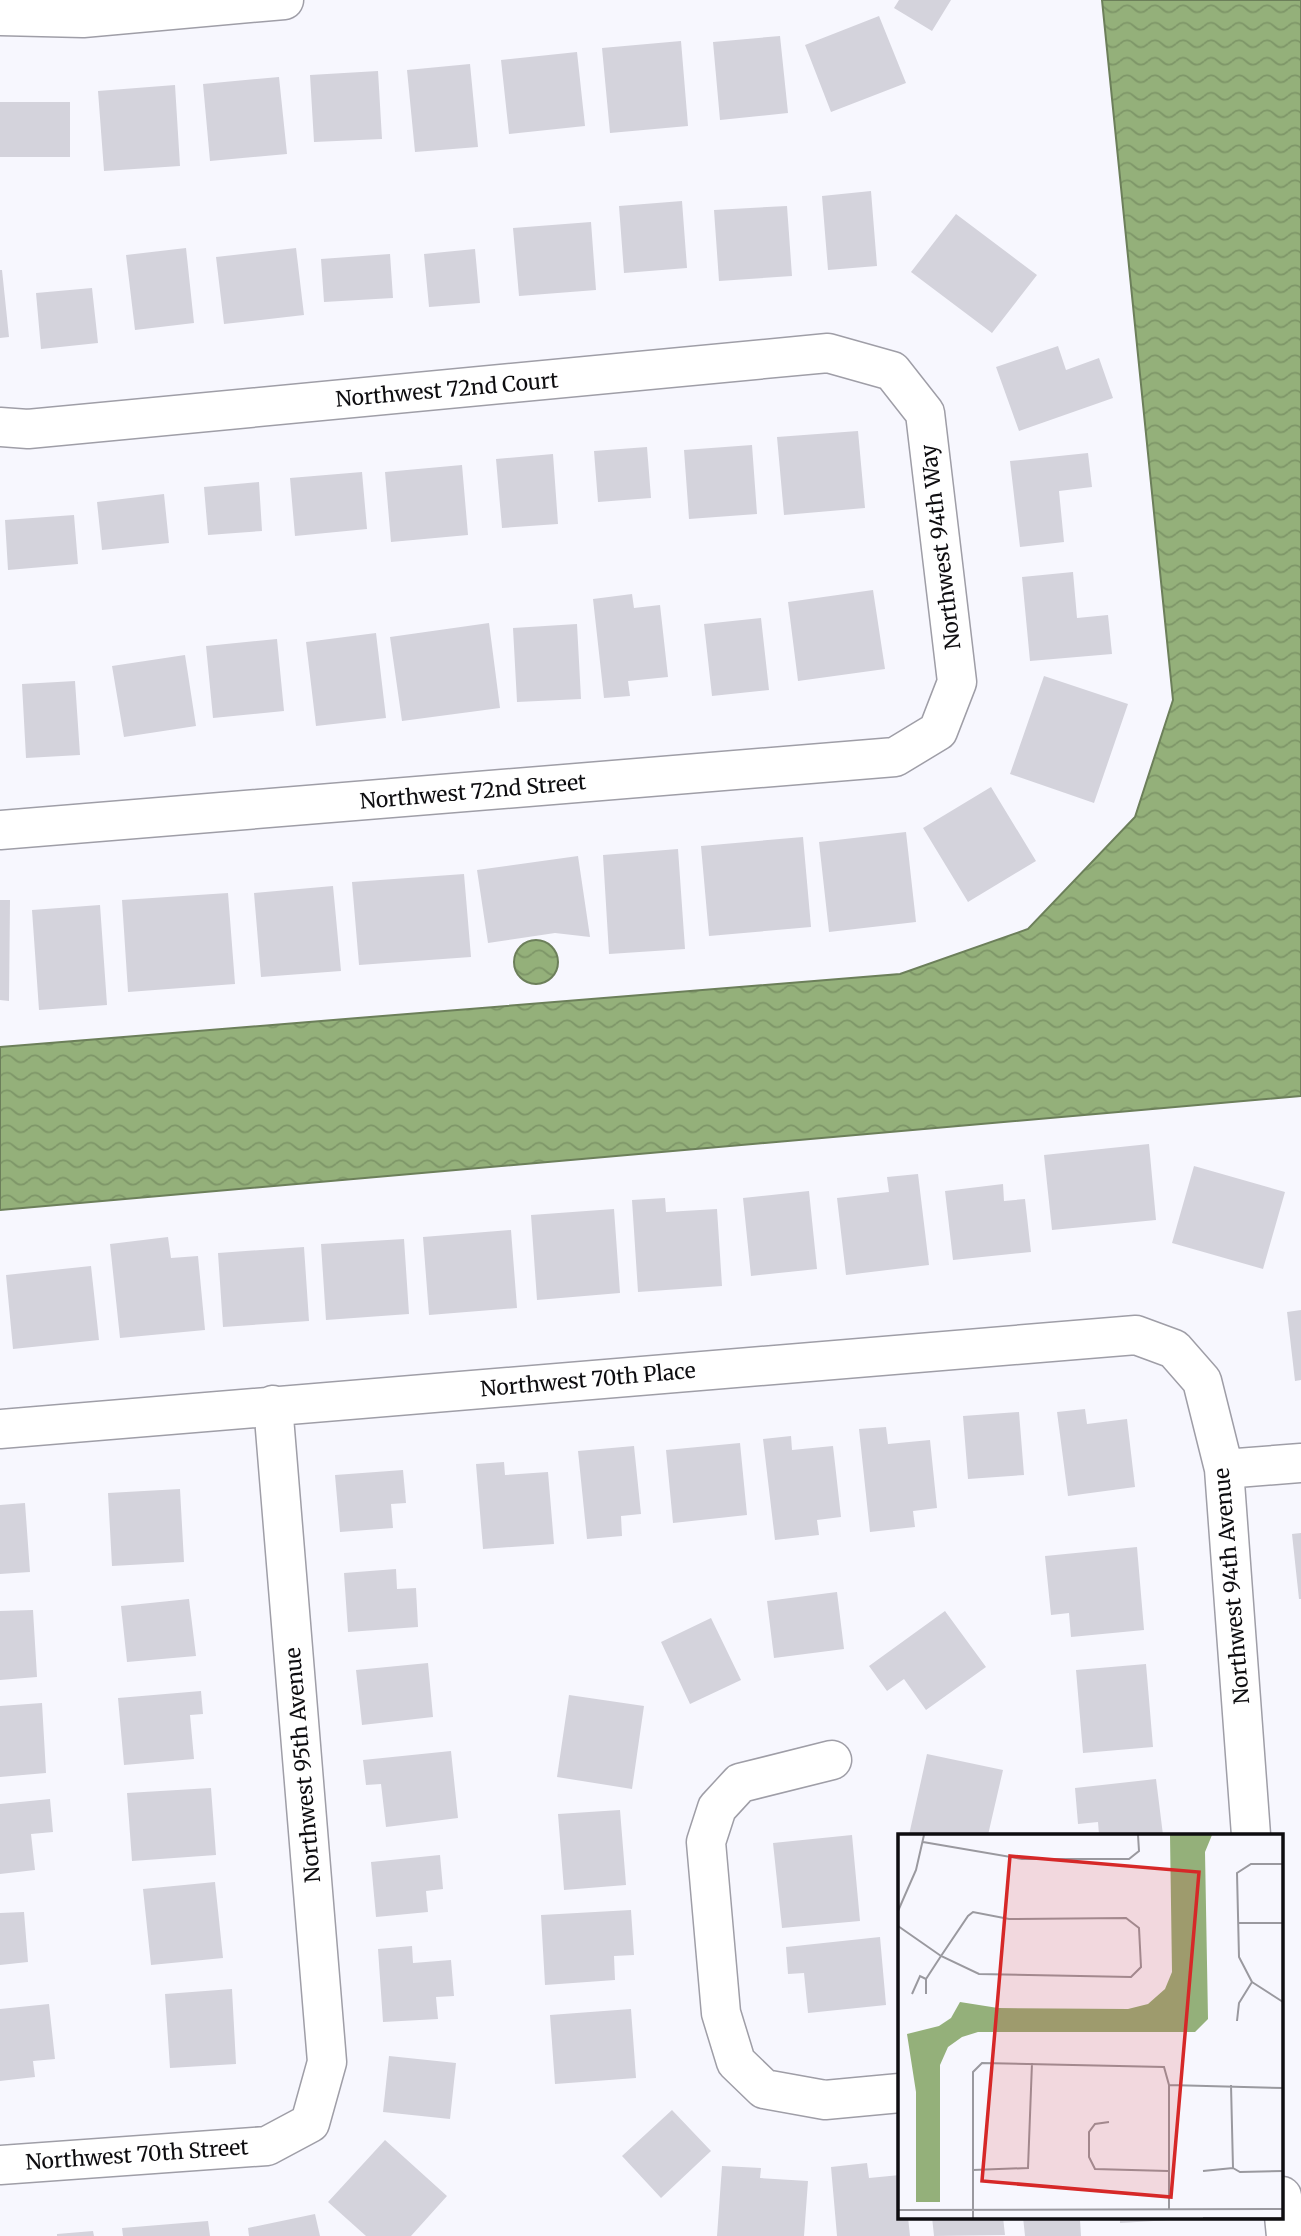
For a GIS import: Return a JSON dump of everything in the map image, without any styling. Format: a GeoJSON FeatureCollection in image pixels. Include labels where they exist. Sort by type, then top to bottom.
{"type":"FeatureCollection","features":[{"type":"Feature","properties":{"kind":"street"},"geometry":{"type":"LineString","coordinates":[[0,16],[83,18],[284,0]]}},
{"type":"Feature","properties":{"kind":"street","name":"Northwest 72nd Court"},"geometry":{"type":"LineString","coordinates":[[0,427],[42,428],[828,353],[892,371]]}},
{"type":"Feature","properties":{"kind":"street","name":"Northwest 94th Way"},"geometry":{"type":"LineString","coordinates":[[892,371],[925,413],[957,682],[938,731]]}},
{"type":"Feature","properties":{"kind":"street","name":"Northwest 72nd Street"},"geometry":{"type":"LineString","coordinates":[[0,830],[895,757],[938,731]]}},
{"type":"Feature","properties":{"kind":"street","name":"Northwest 70th Place"},"geometry":{"type":"LineString","coordinates":[[0,1429],[1136,1335],[1174,1349]]}},
{"type":"Feature","properties":{"kind":"street","name":"Northwest 94th Avenue"},"geometry":{"type":"LineString","coordinates":[[1174,1349],[1202,1381],[1224,1469],[1251,1834]]}},
{"type":"Feature","properties":{"kind":"street","name":"Northwest 95th Avenue"},"geometry":{"type":"LineString","coordinates":[[273,1405],[327,2062],[310,2123]]}},
{"type":"Feature","properties":{"kind":"street"},"geometry":{"type":"LineString","coordinates":[[1224,1469],[1301,1463]]}},
{"type":"Feature","properties":{"kind":"street"},"geometry":{"type":"LineString","coordinates":[[832,1760],[740,1783],[717,1808],[706,1842],[721,2013],[736,2062],[764,2089],[825,2100],[898,2093]]}},
{"type":"Feature","properties":{"kind":"street","name":"Northwest 70th Street"},"geometry":{"type":"LineString","coordinates":[[0,2165],[267,2146],[310,2123]]}},
{"type":"Feature","properties":{"kind":"street"},"geometry":{"type":"LineString","coordinates":[[1284,2216],[1286,2236]]}},
{"type":"Feature","properties":{"kind":"water"},"geometry":{"type":"Polygon","coordinates":[[[1102,0],[1301,0],[1301,1096],[0,1210],[0,1047],[900,974],[1028,929],[1135,817],[1173,700],[1102,0]]]}},
{"type":"Feature","properties":{"kind":"water"},"geometry":{"type":"Polygon","coordinates":[[[536,940],[545,941],[552,946],[557,953],[557,971],[552,978],[545,983],[536,984],[527,983],[520,978],[515,971],[514,962],[515,953],[520,946],[527,941],[536,940]]]}},
{"type":"Feature","properties":{"kind":"building"},"geometry":{"type":"Polygon","coordinates":[[[899,0],[951,0],[932,31],[894,8],[899,0]]]}},
{"type":"Feature","properties":{"kind":"building"},"geometry":{"type":"Polygon","coordinates":[[[879,16],[906,83],[831,112],[805,45],[879,16]]]}},
{"type":"Feature","properties":{"kind":"building"},"geometry":{"type":"Polygon","coordinates":[[[780,36],[788,113],[720,120],[713,42],[780,36]]]}},
{"type":"Feature","properties":{"kind":"building"},"geometry":{"type":"Polygon","coordinates":[[[681,41],[688,126],[610,133],[602,48],[681,41]]]}},
{"type":"Feature","properties":{"kind":"building"},"geometry":{"type":"Polygon","coordinates":[[[577,52],[585,126],[509,134],[501,60],[577,52]]]}},
{"type":"Feature","properties":{"kind":"building"},"geometry":{"type":"Polygon","coordinates":[[[470,64],[478,147],[415,152],[407,70],[470,64]]]}},
{"type":"Feature","properties":{"kind":"building"},"geometry":{"type":"Polygon","coordinates":[[[378,71],[382,139],[314,142],[310,75],[378,71]]]}},
{"type":"Feature","properties":{"kind":"building"},"geometry":{"type":"Polygon","coordinates":[[[279,77],[287,154],[210,161],[203,84],[279,77]]]}},
{"type":"Feature","properties":{"kind":"building"},"geometry":{"type":"Polygon","coordinates":[[[175,85],[180,166],[104,171],[98,91],[175,85]]]}},
{"type":"Feature","properties":{"kind":"building"},"geometry":{"type":"Polygon","coordinates":[[[0,102],[70,102],[70,157],[0,157],[0,102]]]}},
{"type":"Feature","properties":{"kind":"building"},"geometry":{"type":"Polygon","coordinates":[[[871,191],[877,266],[828,270],[822,196],[871,191]]]}},
{"type":"Feature","properties":{"kind":"building"},"geometry":{"type":"Polygon","coordinates":[[[682,201],[687,268],[624,273],[619,206],[682,201]]]}},
{"type":"Feature","properties":{"kind":"building"},"geometry":{"type":"Polygon","coordinates":[[[787,206],[792,276],[719,281],[714,210],[787,206]]]}},
{"type":"Feature","properties":{"kind":"building"},"geometry":{"type":"Polygon","coordinates":[[[956,214],[1037,275],[992,333],[911,272],[956,214]]]}},
{"type":"Feature","properties":{"kind":"building"},"geometry":{"type":"Polygon","coordinates":[[[591,222],[596,290],[519,296],[513,228],[591,222]]]}},
{"type":"Feature","properties":{"kind":"building"},"geometry":{"type":"Polygon","coordinates":[[[186,248],[194,323],[135,330],[126,255],[186,248]]]}},
{"type":"Feature","properties":{"kind":"building"},"geometry":{"type":"Polygon","coordinates":[[[296,248],[304,315],[224,324],[216,257],[296,248]]]}},
{"type":"Feature","properties":{"kind":"building"},"geometry":{"type":"Polygon","coordinates":[[[475,249],[480,303],[429,307],[424,254],[475,249]]]}},
{"type":"Feature","properties":{"kind":"building"},"geometry":{"type":"Polygon","coordinates":[[[390,254],[393,298],[324,302],[321,259],[390,254]]]}},
{"type":"Feature","properties":{"kind":"building"},"geometry":{"type":"Polygon","coordinates":[[[0,270],[9,337],[0,338],[0,270]]]}},
{"type":"Feature","properties":{"kind":"building"},"geometry":{"type":"Polygon","coordinates":[[[92,288],[98,343],[41,349],[36,293],[92,288]]]}},
{"type":"Feature","properties":{"kind":"building"},"geometry":{"type":"Polygon","coordinates":[[[1058,346],[1066,370],[1099,358],[1113,398],[1019,431],[996,367],[1058,346]]]}},
{"type":"Feature","properties":{"kind":"building"},"geometry":{"type":"Polygon","coordinates":[[[858,431],[865,508],[784,515],[777,437],[858,431]]]}},
{"type":"Feature","properties":{"kind":"building"},"geometry":{"type":"Polygon","coordinates":[[[752,445],[757,514],[689,519],[684,450],[752,445]]]}},
{"type":"Feature","properties":{"kind":"building"},"geometry":{"type":"Polygon","coordinates":[[[647,447],[651,498],[598,502],[594,451],[647,447]]]}},
{"type":"Feature","properties":{"kind":"building"},"geometry":{"type":"Polygon","coordinates":[[[1088,453],[1092,487],[1059,491],[1064,542],[1020,547],[1010,461],[1088,453]]]}},
{"type":"Feature","properties":{"kind":"building"},"geometry":{"type":"Polygon","coordinates":[[[553,454],[558,524],[502,528],[496,459],[553,454]]]}},
{"type":"Feature","properties":{"kind":"building"},"geometry":{"type":"Polygon","coordinates":[[[462,465],[468,535],[391,542],[385,472],[462,465]]]}},
{"type":"Feature","properties":{"kind":"building"},"geometry":{"type":"Polygon","coordinates":[[[362,472],[367,529],[295,536],[290,478],[362,472]]]}},
{"type":"Feature","properties":{"kind":"building"},"geometry":{"type":"Polygon","coordinates":[[[259,482],[262,531],[208,535],[204,487],[259,482]]]}},
{"type":"Feature","properties":{"kind":"building"},"geometry":{"type":"Polygon","coordinates":[[[164,494],[169,543],[102,550],[97,502],[164,494]]]}},
{"type":"Feature","properties":{"kind":"building"},"geometry":{"type":"Polygon","coordinates":[[[74,515],[78,564],[8,570],[5,520],[74,515]]]}},
{"type":"Feature","properties":{"kind":"building"},"geometry":{"type":"Polygon","coordinates":[[[1073,572],[1077,618],[1108,615],[1112,654],[1030,661],[1022,577],[1073,572]]]}},
{"type":"Feature","properties":{"kind":"building"},"geometry":{"type":"Polygon","coordinates":[[[873,590],[885,669],[798,681],[788,602],[873,590]]]}},
{"type":"Feature","properties":{"kind":"building"},"geometry":{"type":"Polygon","coordinates":[[[632,594],[634,608],[660,605],[668,677],[628,681],[630,696],[604,698],[593,599],[632,594]]]}},
{"type":"Feature","properties":{"kind":"building"},"geometry":{"type":"Polygon","coordinates":[[[761,618],[769,690],[712,696],[704,624],[761,618]]]}},
{"type":"Feature","properties":{"kind":"building"},"geometry":{"type":"Polygon","coordinates":[[[489,623],[500,708],[402,721],[390,637],[489,623]]]}},
{"type":"Feature","properties":{"kind":"building"},"geometry":{"type":"Polygon","coordinates":[[[577,624],[581,699],[517,702],[513,628],[577,624]]]}},
{"type":"Feature","properties":{"kind":"building"},"geometry":{"type":"Polygon","coordinates":[[[376,633],[386,718],[316,726],[306,642],[376,633]]]}},
{"type":"Feature","properties":{"kind":"building"},"geometry":{"type":"Polygon","coordinates":[[[277,639],[284,711],[213,718],[206,646],[277,639]]]}},
{"type":"Feature","properties":{"kind":"building"},"geometry":{"type":"Polygon","coordinates":[[[185,655],[196,726],[124,737],[112,666],[185,655]]]}},
{"type":"Feature","properties":{"kind":"building"},"geometry":{"type":"Polygon","coordinates":[[[1044,676],[1128,704],[1094,803],[1010,774],[1044,676]]]}},
{"type":"Feature","properties":{"kind":"building"},"geometry":{"type":"Polygon","coordinates":[[[75,681],[80,755],[26,758],[22,684],[75,681]]]}},
{"type":"Feature","properties":{"kind":"building"},"geometry":{"type":"Polygon","coordinates":[[[991,787],[1036,861],[968,902],[923,828],[991,787]]]}},
{"type":"Feature","properties":{"kind":"building"},"geometry":{"type":"Polygon","coordinates":[[[906,832],[916,922],[829,932],[819,842],[906,832]]]}},
{"type":"Feature","properties":{"kind":"building"},"geometry":{"type":"Polygon","coordinates":[[[803,837],[811,927],[709,936],[701,846],[803,837]]]}},
{"type":"Feature","properties":{"kind":"building"},"geometry":{"type":"Polygon","coordinates":[[[678,849],[685,949],[609,954],[603,855],[678,849]]]}},
{"type":"Feature","properties":{"kind":"building"},"geometry":{"type":"Polygon","coordinates":[[[578,856],[590,937],[555,933],[488,943],[477,870],[578,856]]]}},
{"type":"Feature","properties":{"kind":"building"},"geometry":{"type":"Polygon","coordinates":[[[464,874],[471,957],[359,965],[352,882],[464,874]]]}},
{"type":"Feature","properties":{"kind":"building"},"geometry":{"type":"Polygon","coordinates":[[[333,886],[341,971],[261,977],[254,893],[333,886]]]}},
{"type":"Feature","properties":{"kind":"building"},"geometry":{"type":"Polygon","coordinates":[[[228,893],[235,984],[128,992],[122,900],[228,893]]]}},
{"type":"Feature","properties":{"kind":"building"},"geometry":{"type":"Polygon","coordinates":[[[0,900],[10,900],[9,1001],[0,1000],[0,900]]]}},
{"type":"Feature","properties":{"kind":"building"},"geometry":{"type":"Polygon","coordinates":[[[100,905],[107,1005],[39,1010],[32,910],[100,905]]]}},
{"type":"Feature","properties":{"kind":"building"},"geometry":{"type":"Polygon","coordinates":[[[1149,1144],[1156,1220],[1052,1230],[1044,1155],[1149,1144]]]}},
{"type":"Feature","properties":{"kind":"building"},"geometry":{"type":"Polygon","coordinates":[[[1194,1166],[1285,1192],[1263,1269],[1172,1243],[1194,1166]]]}},
{"type":"Feature","properties":{"kind":"building"},"geometry":{"type":"Polygon","coordinates":[[[918,1174],[929,1265],[846,1275],[837,1198],[889,1192],[887,1177],[918,1174]]]}},
{"type":"Feature","properties":{"kind":"building"},"geometry":{"type":"Polygon","coordinates":[[[1003,1184],[1004,1201],[1025,1199],[1031,1252],[953,1260],[945,1191],[1003,1184]]]}},
{"type":"Feature","properties":{"kind":"building"},"geometry":{"type":"Polygon","coordinates":[[[809,1191],[817,1269],[751,1276],[743,1198],[809,1191]]]}},
{"type":"Feature","properties":{"kind":"building"},"geometry":{"type":"Polygon","coordinates":[[[665,1198],[666,1212],[717,1209],[722,1286],[638,1292],[632,1200],[665,1198]]]}},
{"type":"Feature","properties":{"kind":"building"},"geometry":{"type":"Polygon","coordinates":[[[614,1209],[620,1293],[537,1300],[531,1215],[614,1209]]]}},
{"type":"Feature","properties":{"kind":"building"},"geometry":{"type":"Polygon","coordinates":[[[511,1230],[517,1308],[429,1315],[423,1237],[511,1230]]]}},
{"type":"Feature","properties":{"kind":"building"},"geometry":{"type":"Polygon","coordinates":[[[168,1237],[171,1258],[198,1256],[205,1330],[120,1338],[110,1244],[168,1237]]]}},
{"type":"Feature","properties":{"kind":"building"},"geometry":{"type":"Polygon","coordinates":[[[404,1239],[409,1314],[326,1320],[321,1244],[404,1239]]]}},
{"type":"Feature","properties":{"kind":"building"},"geometry":{"type":"Polygon","coordinates":[[[304,1247],[309,1321],[223,1327],[218,1253],[304,1247]]]}},
{"type":"Feature","properties":{"kind":"building"},"geometry":{"type":"Polygon","coordinates":[[[91,1266],[99,1340],[13,1349],[6,1275],[91,1266]]]}},
{"type":"Feature","properties":{"kind":"building"},"geometry":{"type":"Polygon","coordinates":[[[1301,1310],[1301,1380],[1295,1381],[1287,1312],[1301,1310]]]}},
{"type":"Feature","properties":{"kind":"building"},"geometry":{"type":"Polygon","coordinates":[[[1085,1409],[1087,1424],[1127,1419],[1135,1487],[1068,1496],[1057,1412],[1085,1409]]]}},
{"type":"Feature","properties":{"kind":"building"},"geometry":{"type":"Polygon","coordinates":[[[1019,1412],[1024,1475],[968,1479],[963,1416],[1019,1412]]]}},
{"type":"Feature","properties":{"kind":"building"},"geometry":{"type":"Polygon","coordinates":[[[886,1427],[888,1444],[930,1440],[937,1508],[913,1511],[915,1527],[870,1532],[859,1429],[886,1427]]]}},
{"type":"Feature","properties":{"kind":"building"},"geometry":{"type":"Polygon","coordinates":[[[791,1436],[792,1450],[833,1446],[841,1517],[817,1520],[819,1535],[775,1540],[763,1439],[791,1436]]]}},
{"type":"Feature","properties":{"kind":"building"},"geometry":{"type":"Polygon","coordinates":[[[740,1443],[747,1515],[673,1523],[666,1450],[740,1443]]]}},
{"type":"Feature","properties":{"kind":"building"},"geometry":{"type":"Polygon","coordinates":[[[634,1446],[641,1514],[621,1516],[622,1536],[587,1539],[578,1451],[634,1446]]]}},
{"type":"Feature","properties":{"kind":"building"},"geometry":{"type":"Polygon","coordinates":[[[504,1462],[505,1475],[548,1472],[554,1544],[483,1549],[476,1464],[504,1462]]]}},
{"type":"Feature","properties":{"kind":"building"},"geometry":{"type":"Polygon","coordinates":[[[403,1470],[406,1503],[391,1504],[393,1528],[340,1532],[335,1475],[403,1470]]]}},
{"type":"Feature","properties":{"kind":"building"},"geometry":{"type":"Polygon","coordinates":[[[180,1489],[184,1562],[112,1566],[108,1493],[180,1489]]]}},
{"type":"Feature","properties":{"kind":"building"},"geometry":{"type":"Polygon","coordinates":[[[25,1503],[30,1572],[0,1574],[0,1505],[25,1503]]]}},
{"type":"Feature","properties":{"kind":"building"},"geometry":{"type":"Polygon","coordinates":[[[1301,1533],[1301,1599],[1299,1599],[1292,1534],[1301,1533]]]}},
{"type":"Feature","properties":{"kind":"building"},"geometry":{"type":"Polygon","coordinates":[[[1137,1547],[1144,1630],[1071,1637],[1069,1613],[1051,1615],[1045,1556],[1137,1547]]]}},
{"type":"Feature","properties":{"kind":"building"},"geometry":{"type":"Polygon","coordinates":[[[396,1569],[397,1589],[416,1588],[418,1627],[348,1632],[344,1573],[396,1569]]]}},
{"type":"Feature","properties":{"kind":"building"},"geometry":{"type":"Polygon","coordinates":[[[837,1592],[844,1649],[774,1658],[767,1601],[837,1592]]]}},
{"type":"Feature","properties":{"kind":"building"},"geometry":{"type":"Polygon","coordinates":[[[189,1599],[196,1656],[127,1662],[121,1606],[189,1599]]]}},
{"type":"Feature","properties":{"kind":"building"},"geometry":{"type":"Polygon","coordinates":[[[33,1610],[37,1677],[0,1680],[0,1611],[33,1610]]]}},
{"type":"Feature","properties":{"kind":"building"},"geometry":{"type":"Polygon","coordinates":[[[945,1611],[986,1667],[926,1710],[904,1679],[887,1691],[869,1666],[945,1611]]]}},
{"type":"Feature","properties":{"kind":"building"},"geometry":{"type":"Polygon","coordinates":[[[711,1618],[741,1680],[690,1704],[661,1642],[711,1618]]]}},
{"type":"Feature","properties":{"kind":"building"},"geometry":{"type":"Polygon","coordinates":[[[428,1663],[433,1717],[362,1725],[356,1670],[428,1663]]]}},
{"type":"Feature","properties":{"kind":"building"},"geometry":{"type":"Polygon","coordinates":[[[1146,1664],[1153,1747],[1083,1753],[1076,1670],[1146,1664]]]}},
{"type":"Feature","properties":{"kind":"building"},"geometry":{"type":"Polygon","coordinates":[[[201,1691],[203,1714],[190,1715],[194,1759],[124,1765],[118,1698],[201,1691]]]}},
{"type":"Feature","properties":{"kind":"building"},"geometry":{"type":"Polygon","coordinates":[[[569,1695],[644,1706],[632,1789],[557,1777],[569,1695]]]}},
{"type":"Feature","properties":{"kind":"building"},"geometry":{"type":"Polygon","coordinates":[[[42,1703],[46,1773],[0,1777],[0,1706],[42,1703]]]}},
{"type":"Feature","properties":{"kind":"building"},"geometry":{"type":"Polygon","coordinates":[[[451,1751],[458,1818],[386,1827],[381,1784],[366,1785],[363,1760],[451,1751]]]}},
{"type":"Feature","properties":{"kind":"building"},"geometry":{"type":"Polygon","coordinates":[[[927,1754],[1003,1770],[988,1834],[909,1834],[927,1754]]]}},
{"type":"Feature","properties":{"kind":"building"},"geometry":{"type":"Polygon","coordinates":[[[1156,1779],[1163,1834],[1099,1834],[1098,1822],[1078,1824],[1075,1788],[1156,1779]]]}},
{"type":"Feature","properties":{"kind":"building"},"geometry":{"type":"Polygon","coordinates":[[[211,1788],[216,1855],[132,1861],[127,1793],[211,1788]]]}},
{"type":"Feature","properties":{"kind":"building"},"geometry":{"type":"Polygon","coordinates":[[[50,1799],[53,1832],[31,1834],[35,1870],[0,1874],[0,1804],[50,1799]]]}},
{"type":"Feature","properties":{"kind":"building"},"geometry":{"type":"Polygon","coordinates":[[[620,1810],[626,1885],[564,1890],[558,1814],[620,1810]]]}},
{"type":"Feature","properties":{"kind":"building"},"geometry":{"type":"Polygon","coordinates":[[[852,1835],[860,1921],[782,1928],[773,1843],[852,1835]]]}},
{"type":"Feature","properties":{"kind":"building"},"geometry":{"type":"Polygon","coordinates":[[[440,1855],[443,1889],[426,1891],[428,1912],[376,1917],[371,1862],[440,1855]]]}},
{"type":"Feature","properties":{"kind":"building"},"geometry":{"type":"Polygon","coordinates":[[[215,1882],[223,1958],[151,1965],[143,1889],[215,1882]]]}},
{"type":"Feature","properties":{"kind":"building"},"geometry":{"type":"Polygon","coordinates":[[[631,1910],[634,1955],[614,1956],[615,1980],[545,1985],[541,1915],[631,1910]]]}},
{"type":"Feature","properties":{"kind":"building"},"geometry":{"type":"Polygon","coordinates":[[[24,1912],[28,1962],[0,1965],[0,1913],[24,1912]]]}},
{"type":"Feature","properties":{"kind":"building"},"geometry":{"type":"Polygon","coordinates":[[[880,1937],[886,2005],[808,2013],[804,1973],[788,1974],[786,1947],[880,1937]]]}},
{"type":"Feature","properties":{"kind":"building"},"geometry":{"type":"Polygon","coordinates":[[[412,1946],[413,1963],[451,1960],[454,1996],[436,1997],[438,2019],[383,2022],[378,1949],[412,1946]]]}},
{"type":"Feature","properties":{"kind":"building"},"geometry":{"type":"Polygon","coordinates":[[[232,1989],[236,2064],[170,2068],[165,1994],[232,1989]]]}},
{"type":"Feature","properties":{"kind":"building"},"geometry":{"type":"Polygon","coordinates":[[[49,2004],[55,2059],[33,2061],[35,2077],[0,2081],[0,2009],[49,2004]]]}},
{"type":"Feature","properties":{"kind":"building"},"geometry":{"type":"Polygon","coordinates":[[[631,2009],[636,2078],[555,2084],[550,2015],[631,2009]]]}},
{"type":"Feature","properties":{"kind":"building"},"geometry":{"type":"Polygon","coordinates":[[[389,2056],[456,2063],[450,2119],[383,2112],[389,2056]]]}},
{"type":"Feature","properties":{"kind":"building"},"geometry":{"type":"Polygon","coordinates":[[[672,2110],[711,2151],[661,2198],[622,2156],[672,2110]]]}},
{"type":"Feature","properties":{"kind":"building"},"geometry":{"type":"Polygon","coordinates":[[[385,2140],[447,2196],[411,2236],[366,2236],[328,2202],[385,2140]]]}},
{"type":"Feature","properties":{"kind":"building"},"geometry":{"type":"Polygon","coordinates":[[[867,2163],[869,2178],[898,2175],[898,2218],[908,2218],[910,2236],[837,2236],[831,2167],[867,2163]]]}},
{"type":"Feature","properties":{"kind":"building"},"geometry":{"type":"Polygon","coordinates":[[[722,2166],[761,2168],[760,2178],[808,2181],[804,2236],[717,2236],[722,2166]]]}},
{"type":"Feature","properties":{"kind":"building"},"geometry":{"type":"Polygon","coordinates":[[[315,2214],[320,2236],[249,2236],[248,2228],[315,2214]]]}},
{"type":"Feature","properties":{"kind":"building"},"geometry":{"type":"Polygon","coordinates":[[[932,2218],[1003,2218],[1005,2235],[934,2236],[932,2218]]]}},
{"type":"Feature","properties":{"kind":"building"},"geometry":{"type":"Polygon","coordinates":[[[1023,2218],[1092,2218],[1080,2220],[1081,2236],[1025,2236],[1023,2218]]]}},
{"type":"Feature","properties":{"kind":"building"},"geometry":{"type":"Polygon","coordinates":[[[1120,2218],[1187,2218],[1187,2219],[1120,2223],[1120,2218]]]}},
{"type":"Feature","properties":{"kind":"building"},"geometry":{"type":"Polygon","coordinates":[[[208,2221],[210,2236],[123,2236],[122,2228],[208,2221]]]}},
{"type":"Feature","properties":{"kind":"building"},"geometry":{"type":"Polygon","coordinates":[[[93,2231],[94,2236],[57,2236],[57,2234],[93,2231]]]}}]}
